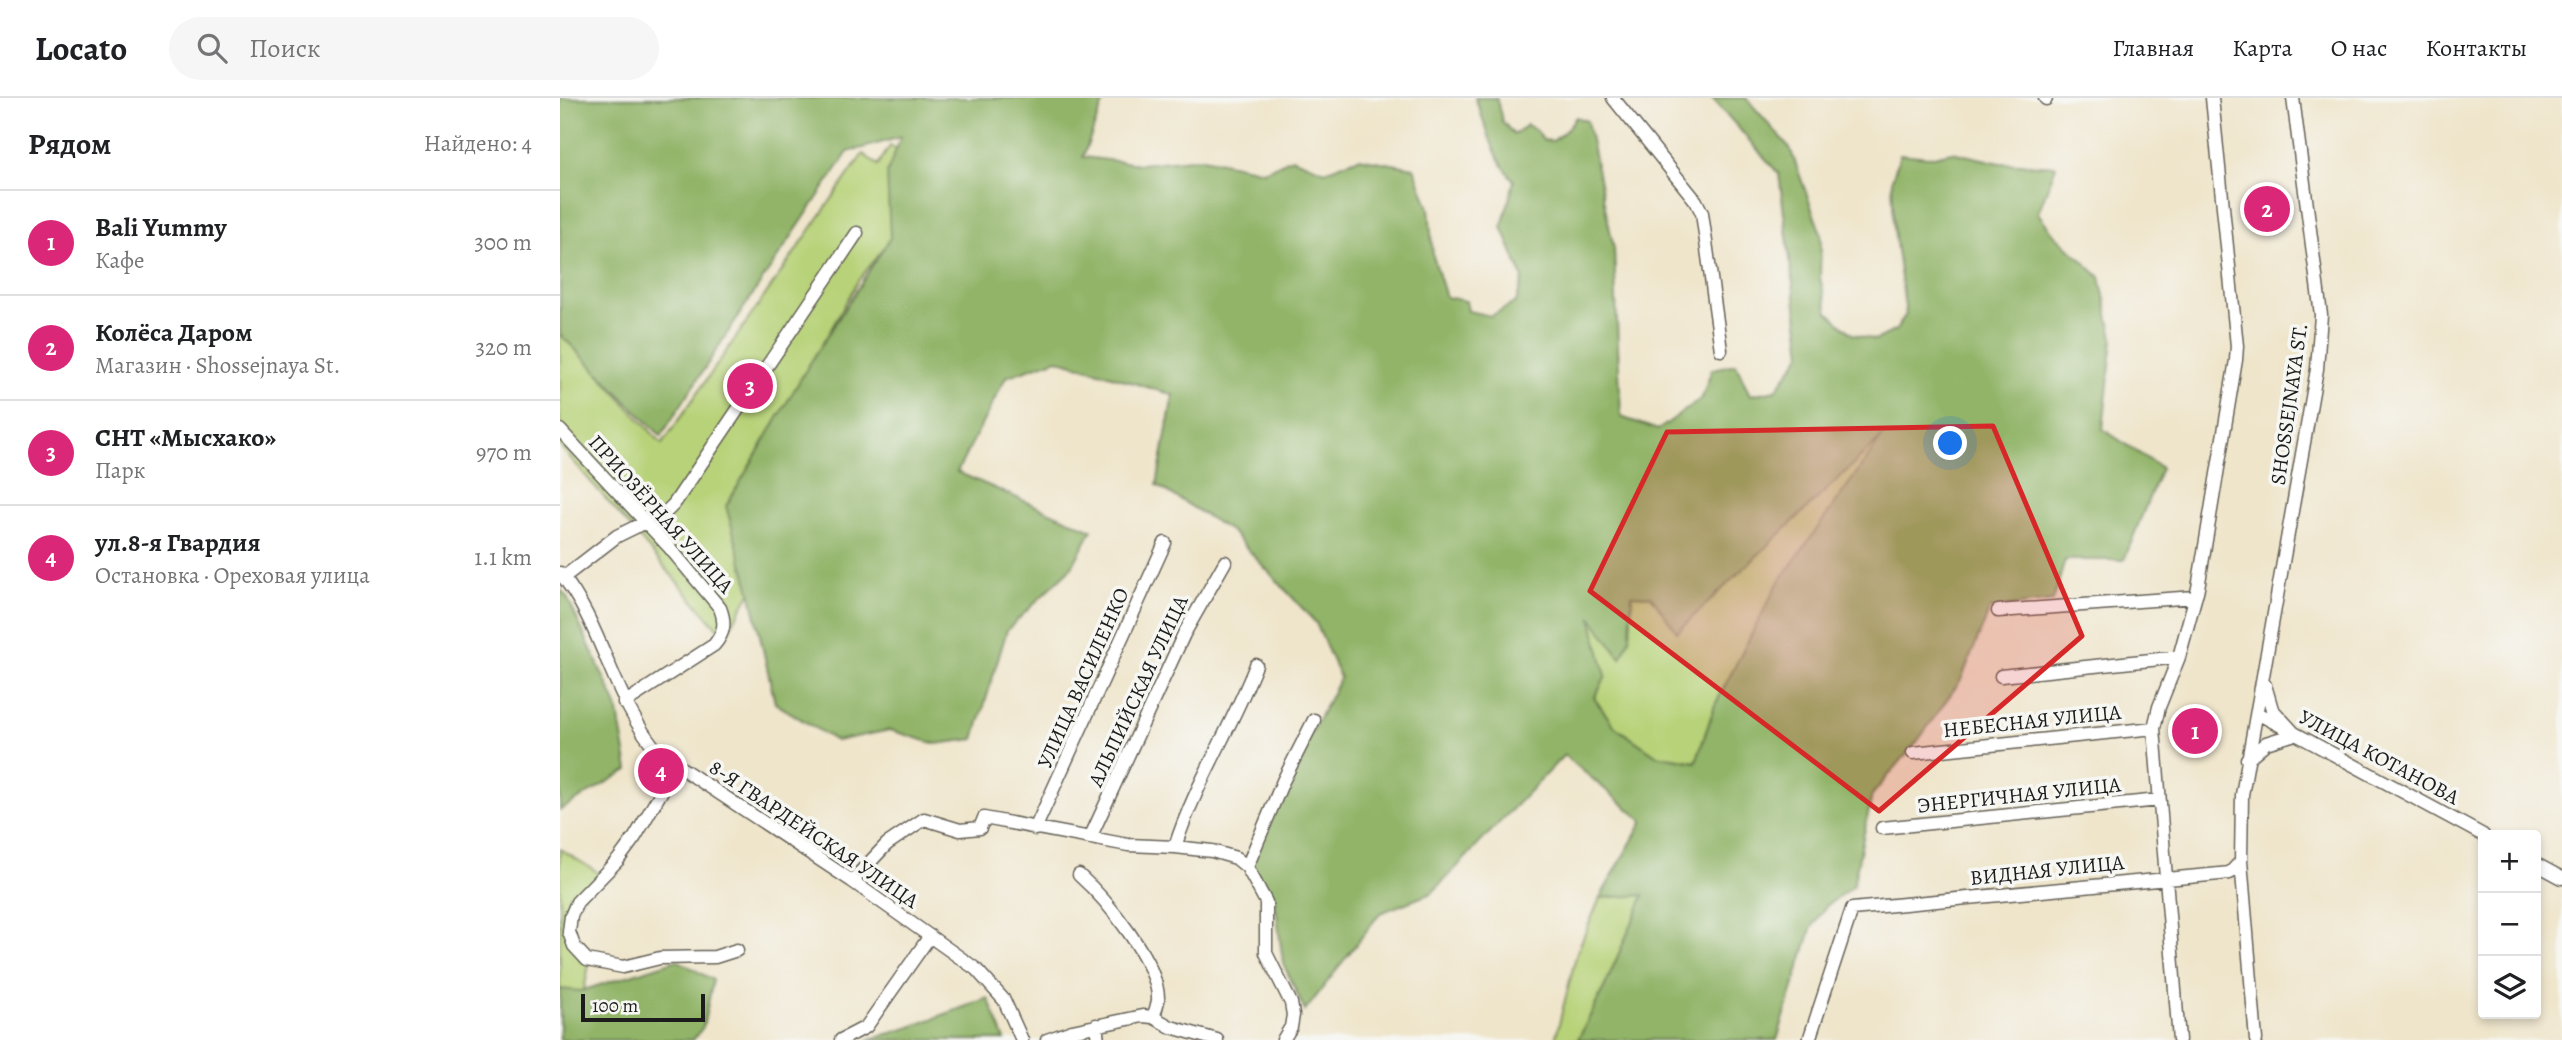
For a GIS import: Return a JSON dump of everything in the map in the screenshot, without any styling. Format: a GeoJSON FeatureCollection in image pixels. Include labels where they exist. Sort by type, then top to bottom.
{"type":"FeatureCollection","features":[{"type":"Feature","properties":{"kind":"street"},"geometry":{"type":"LineString","coordinates":[[1613,98],[1696,201],[1702,213],[1721,350]]}},
{"type":"Feature","properties":{"kind":"street"},"geometry":{"type":"LineString","coordinates":[[2179,1040],[2154,728],[2159,707],[2179,657],[2195,597],[2237,346],[2212,98]]}},
{"type":"Feature","properties":{"kind":"street","name":"SHOSSEJNAYA ST."},"geometry":{"type":"LineString","coordinates":[[2256,1040],[2241,861],[2242,795],[2318,369],[2321,314],[2293,98]]}},
{"type":"Feature","properties":{"kind":"street"},"geometry":{"type":"LineString","coordinates":[[562,575],[617,536],[666,512],[674,504],[856,233]]}},
{"type":"Feature","properties":{"kind":"street","name":"ПРИОЗЁРНАЯ УЛИЦА"},"geometry":{"type":"LineString","coordinates":[[560,430],[669,547],[720,608],[724,628],[714,645],[624,703]]}},
{"type":"Feature","properties":{"kind":"street","name":"УЛИЦА ВАСИЛЕНКО"},"geometry":{"type":"LineString","coordinates":[[1035,829],[1165,543]]}},
{"type":"Feature","properties":{"kind":"street","name":"АЛЬПИЙСКАЯ УЛИЦА"},"geometry":{"type":"LineString","coordinates":[[1090,838],[1184,634],[1225,562]]}},
{"type":"Feature","properties":{"kind":"street","name":"8-Я ГВАРДЕЙСКАЯ УЛИЦА"},"geometry":{"type":"LineString","coordinates":[[562,575],[588,619],[624,703],[645,738],[660,754],[852,881],[976,969],[1004,1000],[1022,1040]]}},
{"type":"Feature","properties":{"kind":"street"},"geometry":{"type":"LineString","coordinates":[[1998,611],[2195,597]]}},
{"type":"Feature","properties":{"kind":"street"},"geometry":{"type":"LineString","coordinates":[[2001,676],[2179,657]]}},
{"type":"Feature","properties":{"kind":"street"},"geometry":{"type":"LineString","coordinates":[[1175,846],[1184,819],[1239,707],[1256,665]]}},
{"type":"Feature","properties":{"kind":"street"},"geometry":{"type":"LineString","coordinates":[[2248,759],[2266,743],[2295,734],[2272,709],[2263,676]]}},
{"type":"Feature","properties":{"kind":"street","name":"УЛИЦА КОТАНОВА"},"geometry":{"type":"LineString","coordinates":[[2256,713],[2478,832]]}},
{"type":"Feature","properties":{"kind":"street"},"geometry":{"type":"LineString","coordinates":[[1247,867],[1283,781],[1314,720]]}},
{"type":"Feature","properties":{"kind":"street","name":"НЕБЕСНАЯ УЛИЦА"},"geometry":{"type":"LineString","coordinates":[[1913,752],[2154,728]]}},
{"type":"Feature","properties":{"kind":"street"},"geometry":{"type":"LineString","coordinates":[[677,765],[635,837],[612,867],[577,902],[571,916],[569,932],[574,946],[587,960],[623,967],[660,958],[715,957],[737,950]]}},
{"type":"Feature","properties":{"kind":"street","name":"ЭНЕРГИЧНАЯ УЛИЦА"},"geometry":{"type":"LineString","coordinates":[[1882,828],[2159,800]]}},
{"type":"Feature","properties":{"kind":"street"},"geometry":{"type":"LineString","coordinates":[[852,881],[887,844],[924,819],[960,830],[980,828],[984,818],[1136,846],[1175,846],[1224,853],[1247,867],[1266,902],[1266,953],[1291,1003],[1293,1015],[1291,1027],[1283,1040]]}},
{"type":"Feature","properties":{"kind":"street","name":"ВИДНАЯ УЛИЦА"},"geometry":{"type":"LineString","coordinates":[[1809,1040],[1852,909],[2230,873],[2241,861]]}},
{"type":"Feature","properties":{"kind":"street"},"geometry":{"type":"LineString","coordinates":[[2541,867],[2562,878]]}},
{"type":"Feature","properties":{"kind":"street"},"geometry":{"type":"LineString","coordinates":[[1079,875],[1100,894],[1131,934],[1156,990],[1158,1001],[1153,1017]]}},
{"type":"Feature","properties":{"kind":"street"},"geometry":{"type":"LineString","coordinates":[[841,1040],[866,1027],[930,936]]}},
{"type":"Feature","properties":{"kind":"street"},"geometry":{"type":"LineString","coordinates":[[1047,1040],[1132,1017],[1153,1017],[1171,1027],[1217,1040]]}},
{"type":"Feature","properties":{"kind":"street"},"geometry":{"type":"LineString","coordinates":[[1096,1025],[1098,1040]]}},
{"type":"Feature","properties":{"kind":"highlighted area"},"geometry":{"type":"Polygon","coordinates":[[[1993,426],[2082,636],[1879,811],[1590,591],[1667,432],[1993,426]]]}},
{"type":"Feature","properties":{"kind":"green space"},"geometry":{"type":"Polygon","coordinates":[[[560,98],[1105,98],[1083,157],[1140,164],[1203,158],[1264,171],[1292,158],[1325,171],[1359,158],[1414,168],[1429,208],[1433,256],[1446,297],[1466,301],[1468,311],[1491,316],[1516,302],[1523,278],[1502,227],[1514,181],[1495,151],[1475,98],[1497,98],[1502,121],[1514,135],[1527,125],[1537,131],[1543,140],[1553,141],[1576,117],[1587,121],[1614,249],[1621,417],[1658,430],[1702,398],[1712,369],[1736,364],[1750,395],[1776,390],[1802,353],[1779,174],[1712,98],[1746,98],[1790,148],[1821,234],[1820,278],[1828,312],[1852,334],[1876,340],[1896,330],[1906,314],[1894,229],[1892,180],[1900,154],[1929,157],[1952,152],[2000,163],[2056,166],[2038,213],[2054,234],[2100,277],[2113,338],[2103,429],[2161,468],[2124,560],[2065,560],[2053,601],[1990,609],[1961,680],[1917,742],[1872,795],[1853,886],[1825,907],[1811,929],[1777,1040],[1578,1040],[1605,986],[1644,895],[1600,898],[1643,821],[1564,755],[1432,893],[1380,913],[1305,1011],[1283,963],[1275,900],[1246,858],[1340,678],[1316,623],[1232,532],[1157,485],[1173,395],[1057,359],[1006,377],[957,472],[1092,530],[1072,567],[1007,630],[974,739],[936,744],[890,730],[836,741],[775,703],[751,595],[726,506],[810,363],[890,238],[887,173],[901,137],[848,152],[661,436],[560,334],[560,98]],[[1883,436],[1677,632],[1651,596],[1632,595],[1630,637],[1621,658],[1591,617],[1606,676],[1594,698],[1615,727],[1656,755],[1696,762],[1715,705],[1777,585],[1883,436]]]}},
{"type":"Feature","properties":{"kind":"green space"},"geometry":{"type":"Polygon","coordinates":[[[890,146],[906,155],[905,221],[858,281],[796,391],[752,590],[725,637],[560,446],[560,331],[662,444],[863,154],[878,165],[890,146]]]}},
{"type":"Feature","properties":{"kind":"green space"},"geometry":{"type":"Polygon","coordinates":[[[1887,432],[1777,585],[1715,705],[1696,762],[1656,755],[1615,727],[1594,698],[1606,676],[1590,615],[1630,637],[1632,595],[1651,596],[1677,632],[1887,432]]]}},
{"type":"Feature","properties":{"kind":"green space"},"geometry":{"type":"Polygon","coordinates":[[[560,589],[567,597],[617,706],[628,770],[560,810],[560,589]]]}},
{"type":"Feature","properties":{"kind":"green space"},"geometry":{"type":"Polygon","coordinates":[[[560,849],[599,873],[567,919],[589,965],[582,1000],[560,993],[560,849]]]}},
{"type":"Feature","properties":{"kind":"green space"},"geometry":{"type":"Polygon","coordinates":[[[1645,895],[1578,1040],[1555,1040],[1577,952],[1600,898],[1645,895]]]}},
{"type":"Feature","properties":{"kind":"green space"},"geometry":{"type":"Polygon","coordinates":[[[677,960],[713,980],[703,1027],[693,1040],[560,1040],[560,989],[581,991],[677,960]]]}},
{"type":"Feature","properties":{"kind":"green space"},"geometry":{"type":"Polygon","coordinates":[[[988,998],[1005,1040],[867,1040],[908,1028],[988,998]]]}},
{"type":"Feature","properties":{"kind":"place","name":"Колёса Даром"},"geometry":{"type":"Point","coordinates":[2267,209]}},
{"type":"Feature","properties":{"kind":"place","name":"СНТ «Мысхако»"},"geometry":{"type":"Point","coordinates":[750,386]}},
{"type":"Feature","properties":{"kind":"place","name":"Bali Yummy"},"geometry":{"type":"Point","coordinates":[2195,731]}},
{"type":"Feature","properties":{"kind":"place","name":"ул.8-я Гвардия"},"geometry":{"type":"Point","coordinates":[661,771]}}]}
